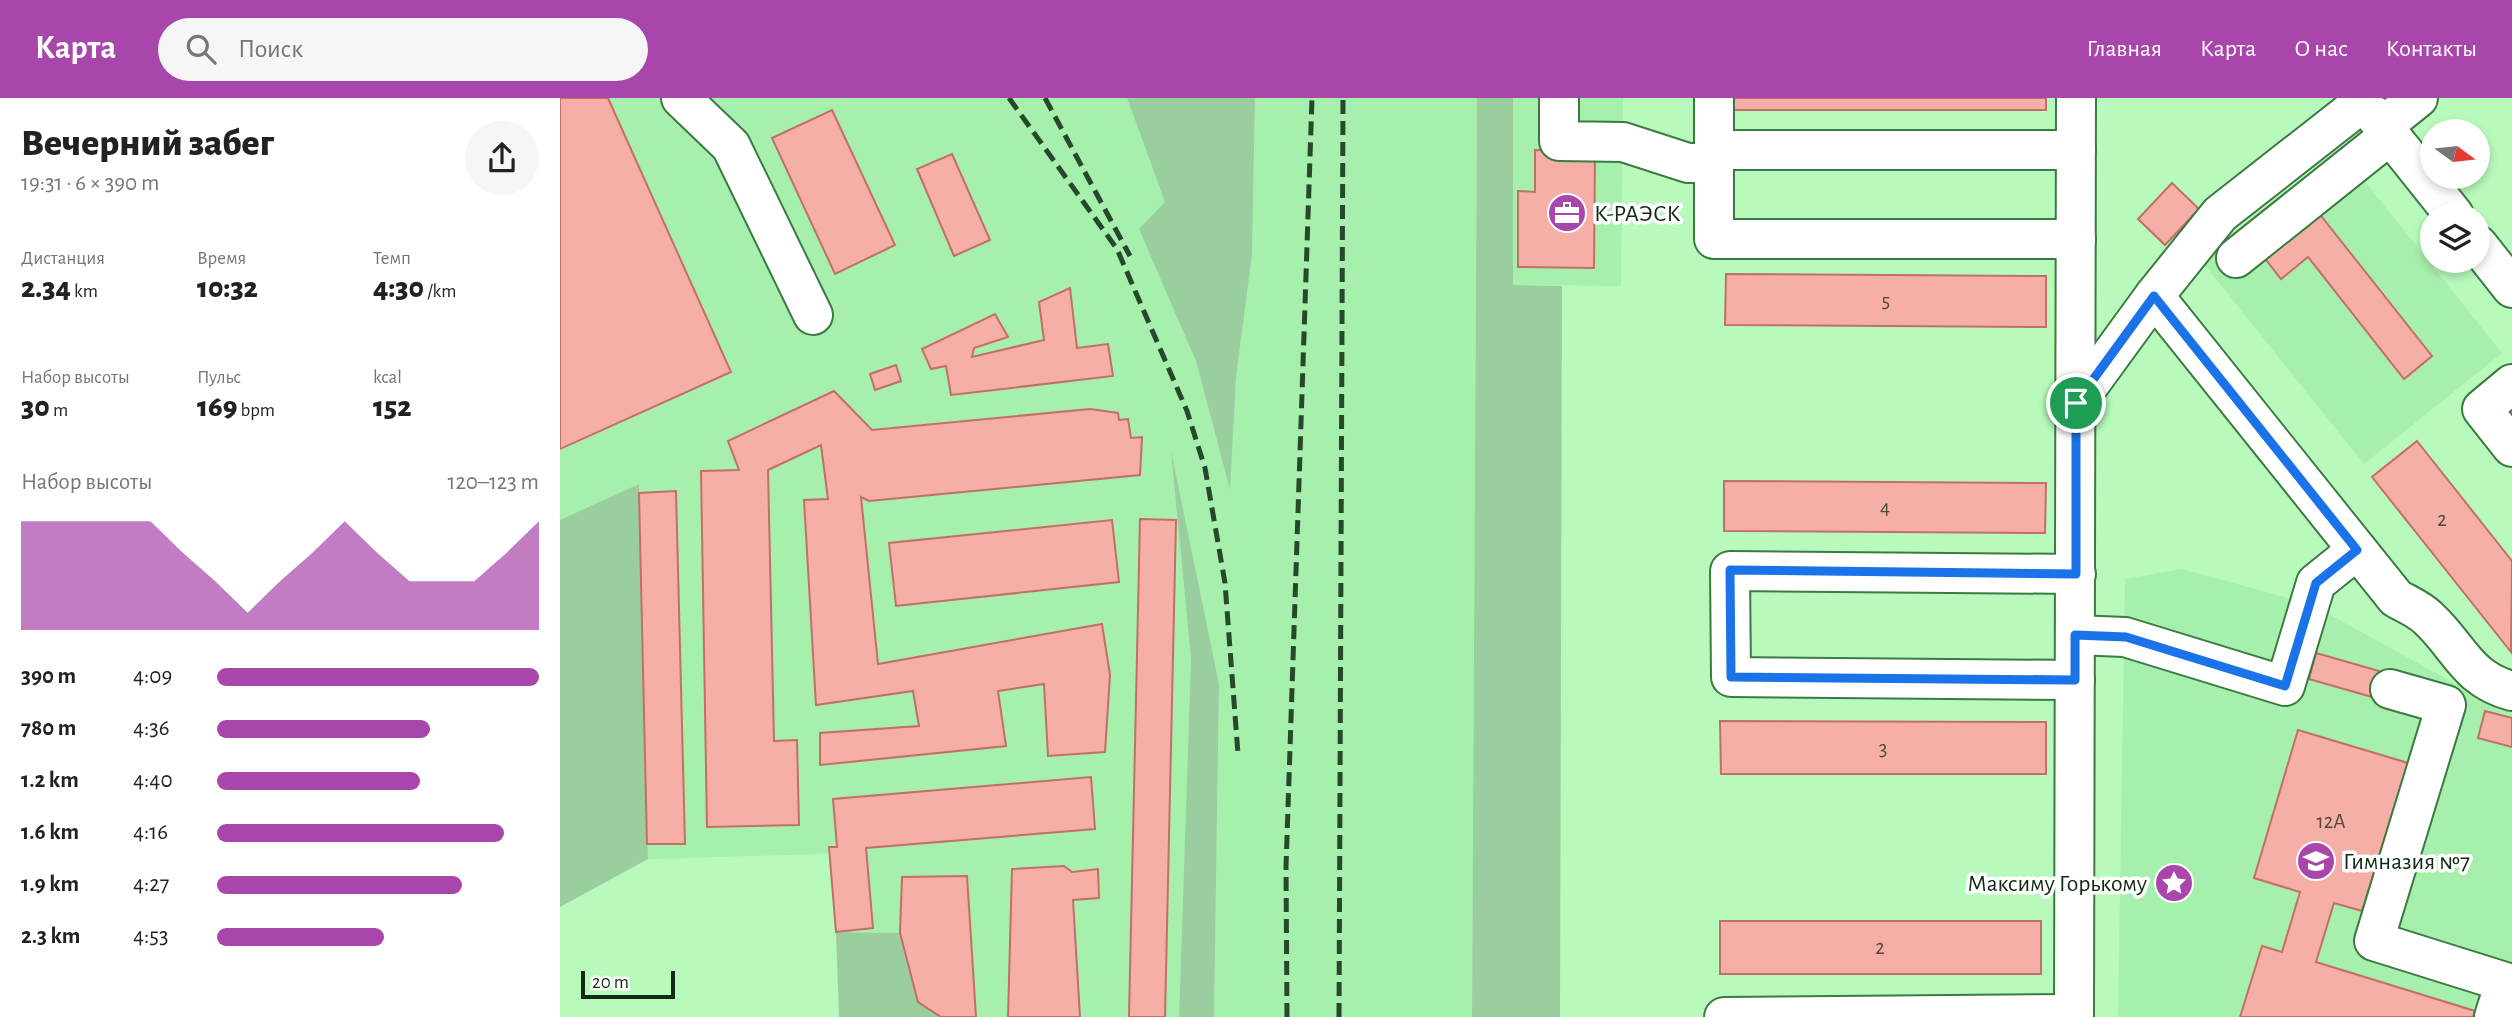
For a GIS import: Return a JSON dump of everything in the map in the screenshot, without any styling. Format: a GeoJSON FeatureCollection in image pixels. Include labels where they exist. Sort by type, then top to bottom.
{"type":"FeatureCollection","features":[{"type":"Feature","properties":{"kind":"street"},"geometry":{"type":"LineString","coordinates":[[681,98],[731,146],[813,315]]}},
{"type":"Feature","properties":{"kind":"street"},"geometry":{"type":"LineString","coordinates":[[1559,98],[1559,141],[1623,142],[1688,163],[1714,156],[2076,150]]}},
{"type":"Feature","properties":{"kind":"street"},"geometry":{"type":"LineString","coordinates":[[1714,98],[1714,239],[2076,239]]}},
{"type":"Feature","properties":{"kind":"street"},"geometry":{"type":"LineString","coordinates":[[1724,1017],[2074,1016],[2076,98]]}},
{"type":"Feature","properties":{"kind":"street"},"geometry":{"type":"LineString","coordinates":[[2076,403],[2154,296],[2220,214],[2374,115],[2418,98]]}},
{"type":"Feature","properties":{"kind":"street"},"geometry":{"type":"LineString","coordinates":[[2374,115],[2444,203]]}},
{"type":"Feature","properties":{"kind":"street"},"geometry":{"type":"LineString","coordinates":[[2236,258],[2374,115]]}},
{"type":"Feature","properties":{"kind":"street"},"geometry":{"type":"LineString","coordinates":[[2490,260],[2512,288]]}},
{"type":"Feature","properties":{"kind":"street"},"geometry":{"type":"LineString","coordinates":[[2154,296],[2396,598],[2428,617],[2467,666],[2496,687],[2512,691]]}},
{"type":"Feature","properties":{"kind":"street"},"geometry":{"type":"LineString","coordinates":[[2512,384],[2482,410],[2512,447]]}},
{"type":"Feature","properties":{"kind":"street"},"geometry":{"type":"LineString","coordinates":[[2075,635],[2126,637],[2285,686],[2316,583],[2357,550]]}},
{"type":"Feature","properties":{"kind":"street"},"geometry":{"type":"LineString","coordinates":[[2075,680],[1731,677],[1730,570],[2076,574]]}},
{"type":"Feature","properties":{"kind":"street"},"geometry":{"type":"LineString","coordinates":[[2390,688],[2446,705],[2374,941],[2505,982],[2494,1017]]}},
{"type":"Feature","properties":{"kind":"shaded area"},"geometry":{"type":"Polygon","coordinates":[[[560,98],[1127,98],[1165,202],[1173,305],[1196,361],[1229,487],[1236,377],[1252,255],[1255,98],[1477,98],[1472,1017],[1214,1017],[1219,684],[1172,460],[1191,659],[1179,1017],[941,1017],[918,1002],[899,933],[836,932],[829,854],[648,859],[639,485],[560,520],[560,98]]]}},
{"type":"Feature","properties":{"kind":"shaded area"},"geometry":{"type":"Polygon","coordinates":[[[1127,98],[1255,98],[1252,255],[1236,377],[1230,490],[1196,361],[1139,229],[1165,202],[1127,98]]]}},
{"type":"Feature","properties":{"kind":"shaded area"},"geometry":{"type":"Polygon","coordinates":[[[1477,98],[1513,98],[1513,285],[1562,286],[1560,1017],[1472,1017],[1477,98]]]}},
{"type":"Feature","properties":{"kind":"shaded area","name":"К-РАЭСК"},"geometry":{"type":"Polygon","coordinates":[[[1513,98],[1623,98],[1621,286],[1513,285],[1513,98]]]}},
{"type":"Feature","properties":{"kind":"shaded area"},"geometry":{"type":"Polygon","coordinates":[[[2339,149],[2420,250],[2420,273],[2438,273],[2502,353],[2364,464],[2201,260],[2339,149]]]}},
{"type":"Feature","properties":{"kind":"shaded area"},"geometry":{"type":"Polygon","coordinates":[[[1171,451],[1219,684],[1214,1017],[1179,1017],[1191,659],[1171,451]]]}},
{"type":"Feature","properties":{"kind":"shaded area"},"geometry":{"type":"Polygon","coordinates":[[[639,484],[648,859],[560,907],[560,520],[639,484]]]}},
{"type":"Feature","properties":{"kind":"shaded area","name":"Гимназия №7"},"geometry":{"type":"Polygon","coordinates":[[[2182,569],[2310,604],[2478,696],[2512,705],[2512,1017],[2118,1017],[2125,579],[2182,569]]]}},
{"type":"Feature","properties":{"kind":"shaded area"},"geometry":{"type":"Polygon","coordinates":[[[836,932],[900,933],[918,1002],[941,1017],[839,1017],[836,932]]]}},
{"type":"Feature","properties":{"kind":"building"},"geometry":{"type":"Polygon","coordinates":[[[560,98],[608,98],[731,372],[560,449],[560,98]]]}},
{"type":"Feature","properties":{"kind":"building"},"geometry":{"type":"Polygon","coordinates":[[[1729,98],[2046,98],[2046,110],[1729,110],[1729,98]]]}},
{"type":"Feature","properties":{"kind":"building"},"geometry":{"type":"Polygon","coordinates":[[[832,110],[895,245],[835,274],[772,138],[832,110]]]}},
{"type":"Feature","properties":{"kind":"building"},"geometry":{"type":"Polygon","coordinates":[[[1535,150],[1595,151],[1594,268],[1518,267],[1518,191],[1535,192],[1535,150]]]}},
{"type":"Feature","properties":{"kind":"building"},"geometry":{"type":"Polygon","coordinates":[[[952,154],[990,240],[954,256],[917,169],[952,154]]]}},
{"type":"Feature","properties":{"kind":"building"},"geometry":{"type":"Polygon","coordinates":[[[2172,183],[2199,209],[2165,245],[2138,219],[2172,183]]]}},
{"type":"Feature","properties":{"kind":"building"},"geometry":{"type":"Polygon","coordinates":[[[2318,212],[2432,356],[2404,379],[2308,257],[2281,279],[2263,256],[2318,212]]]}},
{"type":"Feature","properties":{"kind":"building"},"geometry":{"type":"Polygon","coordinates":[[[1726,274],[2046,276],[2046,327],[1725,325],[1726,274]]]}},
{"type":"Feature","properties":{"kind":"building"},"geometry":{"type":"Polygon","coordinates":[[[1070,288],[1077,348],[1108,344],[1113,376],[951,395],[946,366],[931,369],[922,349],[995,314],[1008,337],[974,348],[972,357],[1044,340],[1039,302],[1070,288]]]}},
{"type":"Feature","properties":{"kind":"building"},"geometry":{"type":"Polygon","coordinates":[[[896,365],[901,381],[875,390],[870,374],[896,365]]]}},
{"type":"Feature","properties":{"kind":"building"},"geometry":{"type":"Polygon","coordinates":[[[834,391],[872,430],[1090,409],[1118,413],[1119,420],[1128,419],[1131,438],[1142,437],[1140,475],[869,501],[861,497],[878,664],[1102,624],[1110,675],[1105,752],[1048,756],[1044,684],[998,691],[1006,746],[820,765],[820,733],[919,726],[913,691],[816,705],[804,500],[828,499],[821,445],[768,470],[774,741],[797,740],[799,825],[707,827],[701,471],[739,470],[728,441],[834,391]]]}},
{"type":"Feature","properties":{"kind":"building"},"geometry":{"type":"Polygon","coordinates":[[[2417,441],[2512,561],[2511,652],[2372,477],[2417,441]]]}},
{"type":"Feature","properties":{"kind":"building"},"geometry":{"type":"Polygon","coordinates":[[[1724,481],[2046,483],[2045,533],[1724,531],[1724,481]]]}},
{"type":"Feature","properties":{"kind":"building"},"geometry":{"type":"Polygon","coordinates":[[[676,491],[685,844],[647,844],[639,493],[676,491]]]}},
{"type":"Feature","properties":{"kind":"building"},"geometry":{"type":"Polygon","coordinates":[[[1140,519],[1176,520],[1165,1017],[1129,1017],[1140,519]]]}},
{"type":"Feature","properties":{"kind":"building"},"geometry":{"type":"Polygon","coordinates":[[[1112,520],[1119,582],[896,606],[889,543],[1112,520]]]}},
{"type":"Feature","properties":{"kind":"building"},"geometry":{"type":"Polygon","coordinates":[[[2316,653],[2379,671],[2372,697],[2309,679],[2316,653]]]}},
{"type":"Feature","properties":{"kind":"building"},"geometry":{"type":"Polygon","coordinates":[[[2485,711],[2512,718],[2512,747],[2478,738],[2485,711]]]}},
{"type":"Feature","properties":{"kind":"building"},"geometry":{"type":"Polygon","coordinates":[[[1720,721],[2046,722],[2046,774],[1721,774],[1720,721]]]}},
{"type":"Feature","properties":{"kind":"building"},"geometry":{"type":"Polygon","coordinates":[[[2298,730],[2408,763],[2362,911],[2334,903],[2316,962],[2475,1011],[2473,1017],[2240,1017],[2262,946],[2282,952],[2300,892],[2254,878],[2298,730]]]}},
{"type":"Feature","properties":{"kind":"building"},"geometry":{"type":"Polygon","coordinates":[[[1091,777],[1095,829],[866,848],[873,928],[836,932],[829,847],[837,847],[833,799],[1091,777]]]}},
{"type":"Feature","properties":{"kind":"building"},"geometry":{"type":"Polygon","coordinates":[[[1064,866],[1072,872],[1098,869],[1099,898],[1073,900],[1080,1017],[1008,1017],[1012,869],[1064,866]]]}},
{"type":"Feature","properties":{"kind":"building"},"geometry":{"type":"Polygon","coordinates":[[[967,876],[976,1017],[941,1017],[918,1002],[900,933],[902,877],[967,876]]]}},
{"type":"Feature","properties":{"kind":"building"},"geometry":{"type":"Polygon","coordinates":[[[1720,921],[2041,921],[2041,974],[1720,974],[1720,921]]]}},
{"type":"Feature","properties":{"kind":"railway"},"geometry":{"type":"LineString","coordinates":[[1009,98],[1117,249],[1187,411],[1205,468],[1225,583],[1238,754]]}},
{"type":"Feature","properties":{"kind":"railway"},"geometry":{"type":"LineString","coordinates":[[1045,98],[1130,256]]}},
{"type":"Feature","properties":{"kind":"railway"},"geometry":{"type":"LineString","coordinates":[[1287,1017],[1286,867],[1312,98]]}},
{"type":"Feature","properties":{"kind":"railway"},"geometry":{"type":"LineString","coordinates":[[1339,1017],[1343,98]]}},
{"type":"Feature","properties":{"kind":"place","name":"К-РАЭСК"},"geometry":{"type":"Point","coordinates":[1567,213]}},
{"type":"Feature","properties":{"kind":"place","name":"Гимназия №7"},"geometry":{"type":"Point","coordinates":[2316,861]}},
{"type":"Feature","properties":{"kind":"place","name":"Максиму Горькому"},"geometry":{"type":"Point","coordinates":[2174,883]}},
{"type":"Feature","properties":{"kind":"route"},"geometry":{"type":"LineString","coordinates":[[2154,296],[2357,550],[2316,583],[2285,686],[2126,637],[2075,635],[2075,680],[1731,677],[1730,570],[2076,574],[2076,403],[2154,296]]}}]}
